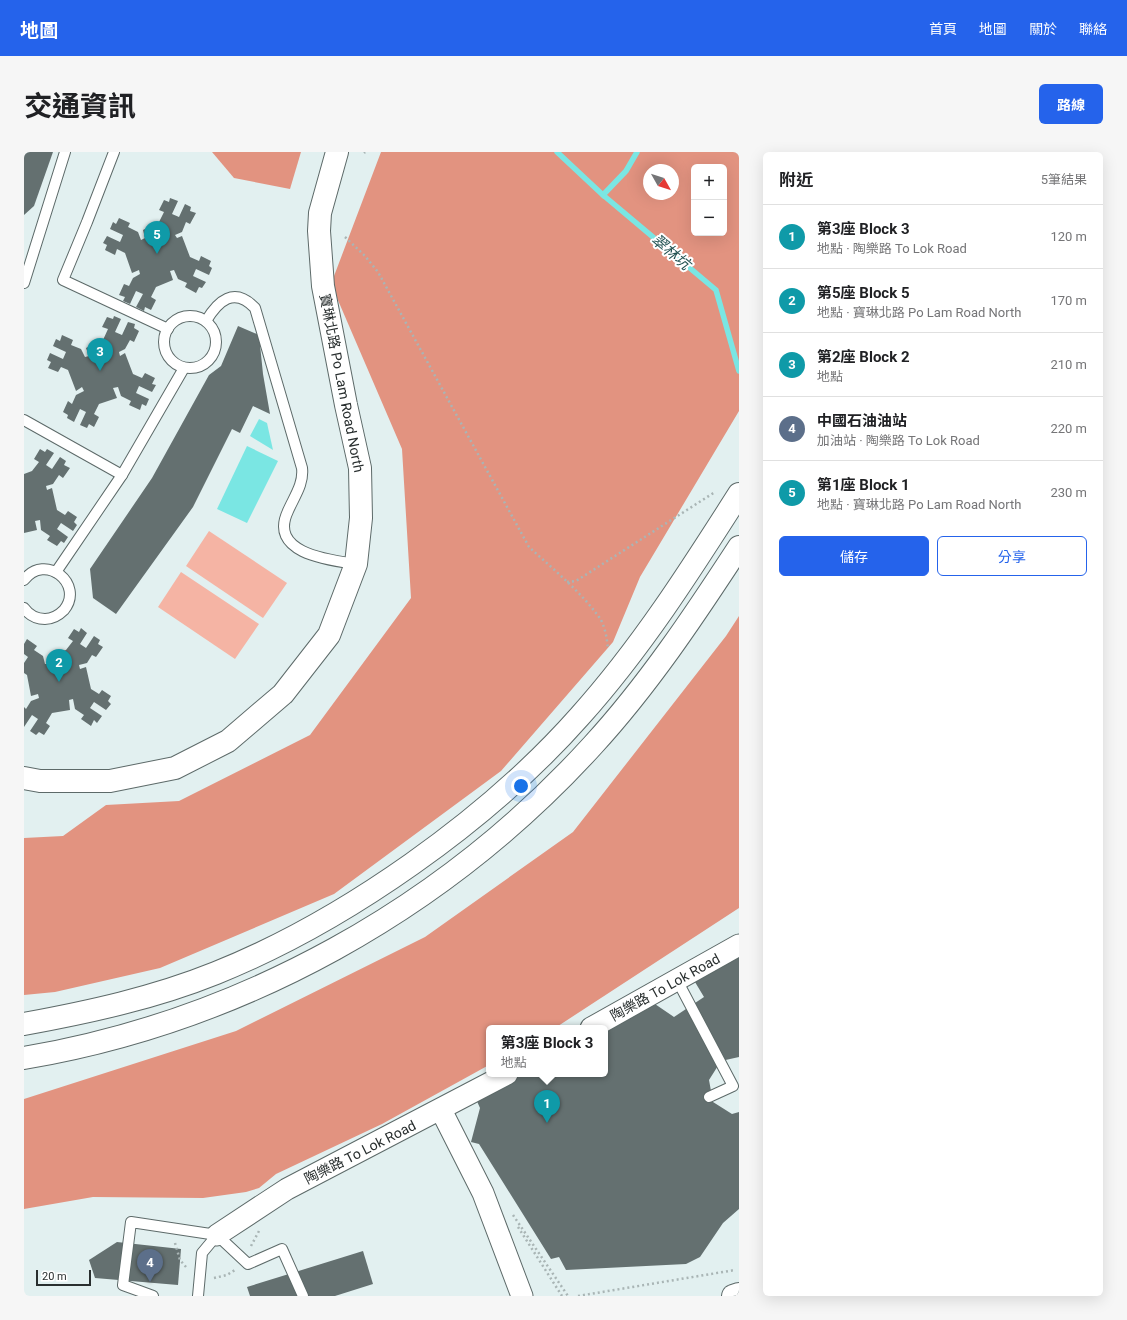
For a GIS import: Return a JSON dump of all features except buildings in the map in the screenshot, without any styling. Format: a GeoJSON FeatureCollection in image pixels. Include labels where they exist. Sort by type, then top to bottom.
{"type":"FeatureCollection","features":[{"type":"Feature","properties":{"kind":"main road","name":"寶琳北路 Po Lam Road North"},"geometry":{"type":"LineString","coordinates":[[24,778],[40,782],[110,781],[175,768],[228,741],[283,694],[329,635],[356,564],[361,518],[360,468],[323,286],[319,231],[320,213],[337,152]]}},
{"type":"Feature","properties":{"kind":"main road"},"geometry":{"type":"LineString","coordinates":[[24,1024],[118,1005],[216,973],[288,939],[366,894],[442,842],[522,775],[579,718],[646,633],[739,494]]}},
{"type":"Feature","properties":{"kind":"main road"},"geometry":{"type":"LineString","coordinates":[[24,1058],[114,1038],[206,1009],[290,973],[379,922],[463,865],[541,798],[616,719],[674,644],[739,547]]}},
{"type":"Feature","properties":{"kind":"main road"},"geometry":{"type":"LineString","coordinates":[[733,1296],[739,1294]]}},
{"type":"Feature","properties":{"kind":"street","name":"陶樂路 To Lok Road"},"geometry":{"type":"LineString","coordinates":[[597,1025],[739,945]]}},
{"type":"Feature","properties":{"kind":"street","name":"陶樂路 To Lok Road"},"geometry":{"type":"LineString","coordinates":[[216,1235],[287,1189],[441,1110],[501,1077]]}},
{"type":"Feature","properties":{"kind":"street"},"geometry":{"type":"LineString","coordinates":[[441,1110],[483,1193],[522,1296]]}},
{"type":"Feature","properties":{"kind":"lane"},"geometry":{"type":"LineString","coordinates":[[24,283],[26,270],[65,152]]}},
{"type":"Feature","properties":{"kind":"lane"},"geometry":{"type":"LineString","coordinates":[[114,152],[88,222],[62,280],[168,329]]}},
{"type":"Feature","properties":{"kind":"lane"},"geometry":{"type":"LineString","coordinates":[[206,321],[213,309],[225,299],[241,298],[249,302],[254,308],[302,468],[302,481],[284,521],[285,535],[296,548],[336,561],[356,564]]}},
{"type":"Feature","properties":{"kind":"lane"},"geometry":{"type":"LineString","coordinates":[[189,316],[198,317],[206,321],[212,327],[216,335],[214,353],[202,366],[184,368],[171,360],[166,353],[164,337],[168,329],[173,322],[189,316]]}},
{"type":"Feature","properties":{"kind":"lane"},"geometry":{"type":"LineString","coordinates":[[56,572],[122,475],[184,368]]}},
{"type":"Feature","properties":{"kind":"lane"},"geometry":{"type":"LineString","coordinates":[[24,420],[122,475]]}},
{"type":"Feature","properties":{"kind":"lane"},"geometry":{"type":"LineString","coordinates":[[24,579],[32,572],[40,569],[48,569],[63,576],[70,591],[69,599],[61,613],[55,617],[39,619],[31,616],[24,608]]}},
{"type":"Feature","properties":{"kind":"lane"},"geometry":{"type":"LineString","coordinates":[[677,980],[733,1086],[709,1097]]}},
{"type":"Feature","properties":{"kind":"lane"},"geometry":{"type":"LineString","coordinates":[[153,1296],[124,1285],[130,1222],[216,1235],[248,1264],[282,1249],[304,1296]]}},
{"type":"Feature","properties":{"kind":"lane"},"geometry":{"type":"LineString","coordinates":[[198,1296],[202,1253],[216,1235]]}},
{"type":"Feature","properties":{"kind":"path"},"geometry":{"type":"LineString","coordinates":[[345,237],[365,256],[378,272],[529,547],[567,582],[599,618],[607,640],[608,649]]}},
{"type":"Feature","properties":{"kind":"path"},"geometry":{"type":"LineString","coordinates":[[567,582],[576,581],[708,498]]}},
{"type":"Feature","properties":{"kind":"path"},"geometry":{"type":"LineString","coordinates":[[511,1213],[516,1217],[568,1296]]}},
{"type":"Feature","properties":{"kind":"path"},"geometry":{"type":"LineString","coordinates":[[512,1220],[562,1296]]}},
{"type":"Feature","properties":{"kind":"path"},"geometry":{"type":"LineString","coordinates":[[177,1229],[175,1242],[180,1260],[191,1272],[200,1277],[213,1278],[227,1276],[240,1266],[260,1228]]}},
{"type":"Feature","properties":{"kind":"path"},"geometry":{"type":"LineString","coordinates":[[578,1296],[736,1270]]}},
{"type":"Feature","properties":{"kind":"shaded area"},"geometry":{"type":"Polygon","coordinates":[[[212,152],[301,152],[290,189],[234,178],[212,152]]]}},
{"type":"Feature","properties":{"kind":"shaded area"},"geometry":{"type":"Polygon","coordinates":[[[381,152],[739,152],[739,411],[640,577],[613,642],[501,771],[334,894],[160,968],[55,992],[24,995],[24,838],[63,836],[106,805],[179,801],[310,735],[411,598],[402,449],[331,284],[381,152]]]}},
{"type":"Feature","properties":{"kind":"shaded area"},"geometry":{"type":"Polygon","coordinates":[[[209,531],[287,583],[263,618],[186,566],[209,531]]]}},
{"type":"Feature","properties":{"kind":"shaded area"},"geometry":{"type":"Polygon","coordinates":[[[181,572],[259,624],[235,659],[158,607],[181,572]]]}},
{"type":"Feature","properties":{"kind":"shaded area"},"geometry":{"type":"Polygon","coordinates":[[[739,616],[739,908],[560,1025],[486,1025],[486,1067],[382,1124],[276,1174],[259,1188],[246,1192],[203,1198],[93,1197],[24,1209],[24,1099],[236,1031],[425,937],[573,832],[726,636],[739,616]]]}},
{"type":"Feature","properties":{"kind":"water"},"geometry":{"type":"Polygon","coordinates":[[[259,419],[267,423],[273,450],[250,436],[259,419]]]}},
{"type":"Feature","properties":{"kind":"water"},"geometry":{"type":"Polygon","coordinates":[[[247,446],[278,461],[247,523],[217,509],[247,446]]]}},
{"type":"Feature","properties":{"kind":"waterway"},"geometry":{"type":"LineString","coordinates":[[557,152],[604,196]]}},
{"type":"Feature","properties":{"kind":"waterway","name":"翠林坑"},"geometry":{"type":"LineString","coordinates":[[637,152],[626,171],[603,195],[716,290],[739,371]]}},
{"type":"Feature","properties":{"kind":"place","name":"第1座 Block 1"},"geometry":{"type":"Point","coordinates":[157,254]}},
{"type":"Feature","properties":{"kind":"place","name":"第2座 Block 2"},"geometry":{"type":"Point","coordinates":[100,371]}},
{"type":"Feature","properties":{"kind":"place","name":"第5座 Block 5"},"geometry":{"type":"Point","coordinates":[59,682]}},
{"type":"Feature","properties":{"kind":"place","name":"第3座 Block 3"},"geometry":{"type":"Point","coordinates":[547,1123]}},
{"type":"Feature","properties":{"kind":"place","name":"中國石油油站"},"geometry":{"type":"Point","coordinates":[150,1282]}}]}
